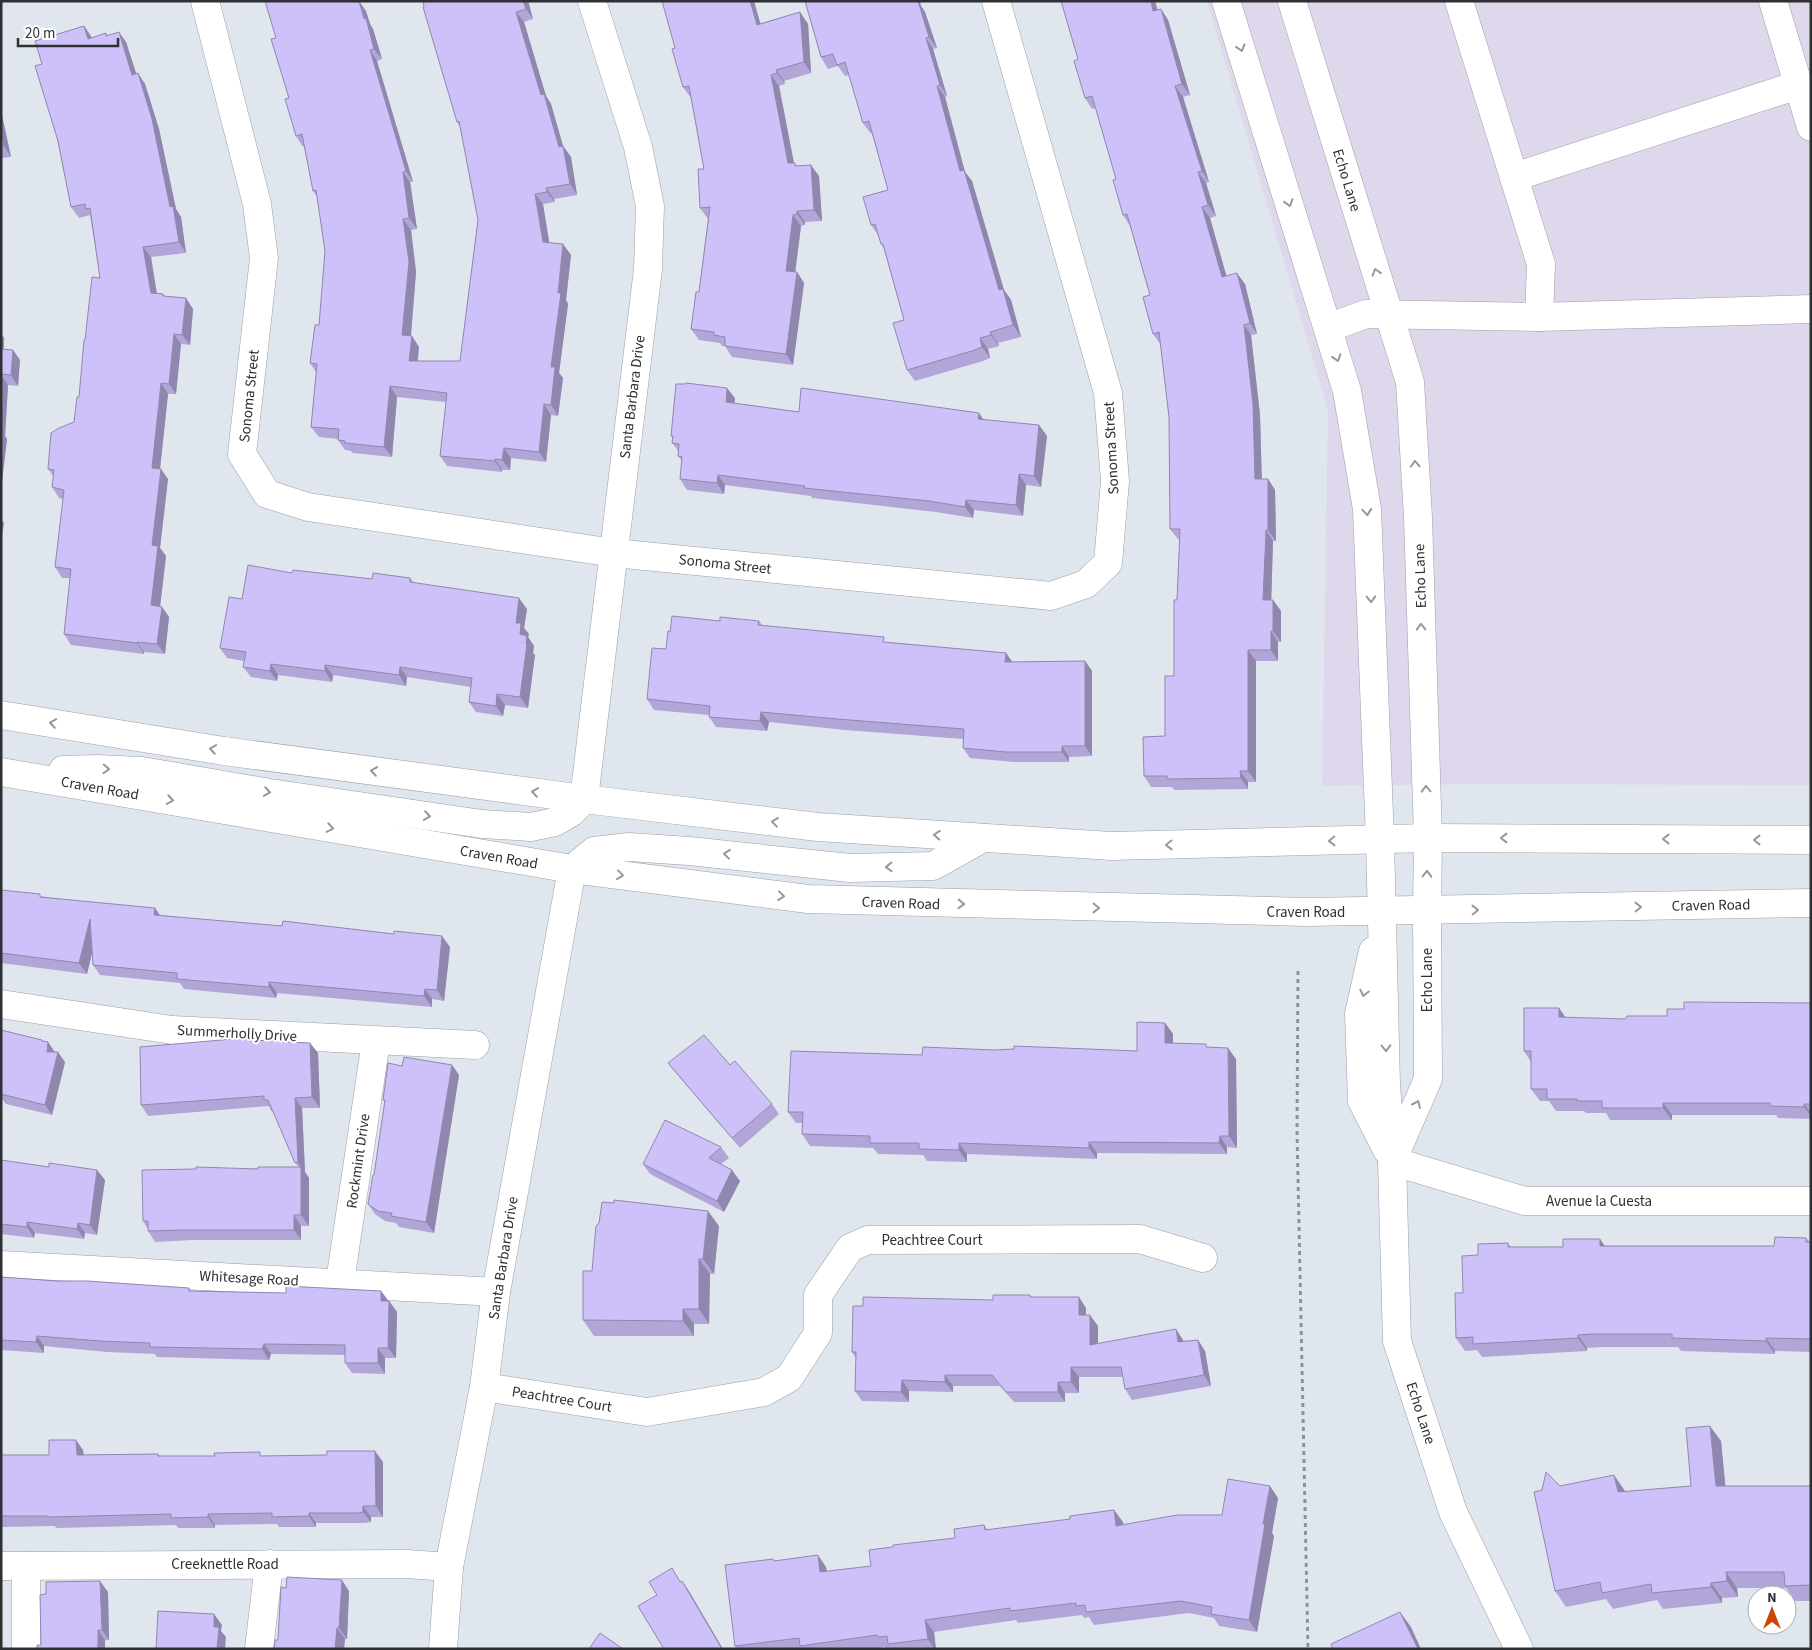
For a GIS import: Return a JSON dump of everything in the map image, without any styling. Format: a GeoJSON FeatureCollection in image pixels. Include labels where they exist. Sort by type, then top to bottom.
{"type":"FeatureCollection","features":[{"type":"Feature","properties":{"kind":"street","name":"Sonoma Street"},"geometry":{"type":"LineString","coordinates":[[205,1],[257,204],[262,240],[264,258],[242,454],[267,494],[308,507],[614,553],[1051,596],[1086,584],[1108,563],[1115,480],[1108,393],[996,1]]}},
{"type":"Feature","properties":{"kind":"street","name":"Santa Barbara Drive"},"geometry":{"type":"LineString","coordinates":[[584,799],[648,269],[650,206],[638,147],[592,1]]}},
{"type":"Feature","properties":{"kind":"street","name":"Echo Lane"},"geometry":{"type":"LineString","coordinates":[[1226,1],[1347,391],[1367,509],[1382,912],[1359,1014],[1362,1101],[1392,1161],[1397,1341],[1453,1512],[1519,1649]]}},
{"type":"Feature","properties":{"kind":"street","name":"Echo Lane"},"geometry":{"type":"LineString","coordinates":[[1292,1],[1410,382],[1418,517],[1428,838],[1428,1080],[1392,1161]]}},
{"type":"Feature","properties":{"kind":"street"},"geometry":{"type":"LineString","coordinates":[[1459,1],[1541,264],[1539,317]]}},
{"type":"Feature","properties":{"kind":"street"},"geometry":{"type":"LineString","coordinates":[[1774,1],[1811,127]]}},
{"type":"Feature","properties":{"kind":"street"},"geometry":{"type":"LineString","coordinates":[[1514,177],[1798,86]]}},
{"type":"Feature","properties":{"kind":"street"},"geometry":{"type":"LineString","coordinates":[[1328,328],[1366,314],[1539,317],[1811,309]]}},
{"type":"Feature","properties":{"kind":"street"},"geometry":{"type":"LineString","coordinates":[[1,715],[224,750],[584,799],[818,827],[1111,846],[1428,838],[1811,840]]}},
{"type":"Feature","properties":{"kind":"street"},"geometry":{"type":"LineString","coordinates":[[3,772],[96,769],[142,770],[270,793],[472,822],[531,827],[555,822],[572,812],[584,799]]}},
{"type":"Feature","properties":{"kind":"street","name":"Craven Road"},"geometry":{"type":"LineString","coordinates":[[3,772],[572,869],[808,900],[1306,912],[1811,903]]}},
{"type":"Feature","properties":{"kind":"street"},"geometry":{"type":"LineString","coordinates":[[572,869],[594,851],[629,847],[689,850],[850,868],[933,866],[983,838]]}},
{"type":"Feature","properties":{"kind":"street","name":"Santa Barbara Drive"},"geometry":{"type":"LineString","coordinates":[[443,1649],[449,1567],[484,1387],[496,1292],[572,869]]}},
{"type":"Feature","properties":{"kind":"street","name":"Summerholly Drive"},"geometry":{"type":"LineString","coordinates":[[1,1004],[172,1030],[475,1045]]}},
{"type":"Feature","properties":{"kind":"street","name":"Rockmint Drive"},"geometry":{"type":"LineString","coordinates":[[340,1282],[376,1041]]}},
{"type":"Feature","properties":{"kind":"street","name":"Avenue la Cuesta"},"geometry":{"type":"LineString","coordinates":[[1392,1161],[1525,1201],[1811,1201]]}},
{"type":"Feature","properties":{"kind":"street","name":"Peachtree Court"},"geometry":{"type":"LineString","coordinates":[[484,1387],[647,1412],[764,1392],[789,1378],[818,1333],[818,1295],[850,1248],[868,1240],[1140,1240],[1203,1258]]}},
{"type":"Feature","properties":{"kind":"street","name":"Whitesage Road"},"geometry":{"type":"LineString","coordinates":[[1,1264],[496,1292]]}},
{"type":"Feature","properties":{"kind":"street"},"geometry":{"type":"LineString","coordinates":[[260,1649],[269,1564]]}},
{"type":"Feature","properties":{"kind":"street","name":"Creeknettle Road"},"geometry":{"type":"LineString","coordinates":[[14,1566],[406,1564],[449,1567]]}},
{"type":"Feature","properties":{"kind":"street"},"geometry":{"type":"LineString","coordinates":[[14,1566],[26,1649]]}},
{"type":"Feature","properties":{"kind":"path"},"geometry":{"type":"LineString","coordinates":[[1298,971],[1297,1140],[1308,1649]]}},
{"type":"Feature","properties":{"kind":"shaded area"},"geometry":{"type":"Polygon","coordinates":[[[1207,1],[1811,1],[1811,785],[1464,784],[1322,786],[1328,410],[1207,1]]]}},
{"type":"Feature","properties":{"kind":"building"},"geometry":{"type":"Polygon","coordinates":[[[265,1],[359,1],[364,19],[366,18],[374,49],[370,50],[406,171],[403,172],[409,218],[403,219],[409,262],[402,335],[412,336],[409,361],[460,361],[478,220],[459,121],[457,122],[423,7],[423,1],[523,1],[526,9],[516,12],[541,95],[544,94],[559,147],[563,146],[570,184],[546,188],[547,192],[535,194],[543,242],[563,244],[558,293],[561,293],[551,367],[555,367],[551,405],[544,404],[539,452],[504,448],[502,460],[495,459],[495,461],[440,456],[447,393],[390,386],[384,447],[345,443],[345,441],[338,440],[339,429],[311,427],[317,364],[310,363],[315,325],[319,325],[325,251],[316,190],[313,191],[302,134],[296,136],[285,99],[289,98],[271,39],[276,38],[265,1]]]}},
{"type":"Feature","properties":{"kind":"building"},"geometry":{"type":"Polygon","coordinates":[[[662,1],[750,1],[757,25],[800,12],[804,62],[776,70],[777,73],[771,75],[788,163],[795,163],[795,166],[811,165],[814,210],[797,211],[797,214],[793,215],[786,271],[797,272],[786,354],[725,346],[725,337],[714,335],[714,332],[691,329],[696,292],[699,292],[710,207],[700,208],[698,169],[704,169],[689,86],[683,87],[672,49],[675,48],[662,1]]]}},
{"type":"Feature","properties":{"kind":"building"},"geometry":{"type":"Polygon","coordinates":[[[805,1],[918,1],[929,37],[926,38],[940,85],[937,86],[960,171],[964,170],[999,290],[1003,289],[1013,325],[990,332],[991,335],[980,338],[982,347],[907,370],[893,323],[904,320],[883,244],[881,244],[875,224],[871,225],[863,197],[888,190],[869,121],[863,123],[845,62],[837,65],[833,54],[821,57],[805,1]]]}},
{"type":"Feature","properties":{"kind":"building"},"geometry":{"type":"Polygon","coordinates":[[[1061,1],[1151,1],[1153,11],[1161,9],[1182,84],[1175,86],[1202,171],[1198,172],[1208,205],[1202,207],[1222,277],[1237,273],[1250,323],[1244,325],[1253,404],[1255,479],[1268,479],[1268,530],[1266,530],[1263,600],[1273,600],[1273,631],[1271,631],[1271,650],[1248,650],[1248,771],[1240,771],[1241,778],[1167,779],[1167,776],[1144,776],[1143,737],[1165,736],[1165,676],[1174,676],[1174,600],[1177,600],[1180,529],[1170,529],[1169,417],[1159,332],[1153,334],[1143,297],[1150,295],[1127,214],[1123,215],[1113,180],[1116,179],[1092,96],[1085,98],[1074,61],[1078,59],[1061,1]]]}},
{"type":"Feature","properties":{"kind":"building"},"geometry":{"type":"Polygon","coordinates":[[[84,26],[88,39],[106,33],[106,36],[119,32],[132,75],[138,73],[152,119],[170,207],[173,206],[179,242],[143,247],[151,293],[186,298],[182,335],[174,334],[169,384],[161,383],[152,468],[161,469],[152,545],[158,546],[151,605],[162,607],[157,644],[64,634],[71,569],[55,567],[64,490],[52,487],[54,470],[48,469],[51,433],[74,422],[77,397],[79,397],[92,277],[100,278],[90,208],[86,209],[85,204],[71,207],[58,141],[35,66],[42,64],[35,41],[84,26]]]}},
{"type":"Feature","properties":{"kind":"building"},"geometry":{"type":"Polygon","coordinates":[[[1,135],[4,146],[1,147],[1,135]]]}},
{"type":"Feature","properties":{"kind":"building"},"geometry":{"type":"Polygon","coordinates":[[[1,349],[13,350],[11,375],[1,374],[1,349]]]}},
{"type":"Feature","properties":{"kind":"building"},"geometry":{"type":"Polygon","coordinates":[[[686,383],[727,388],[726,402],[799,412],[801,388],[979,413],[978,419],[1039,425],[1034,476],[1019,474],[1016,505],[966,500],[965,507],[929,501],[804,488],[805,486],[718,475],[717,483],[680,479],[682,457],[678,456],[679,444],[672,443],[673,436],[671,436],[676,384],[686,383]]]}},
{"type":"Feature","properties":{"kind":"building"},"geometry":{"type":"Polygon","coordinates":[[[248,565],[292,573],[293,570],[372,579],[373,573],[410,578],[410,582],[519,598],[516,623],[521,623],[520,634],[527,636],[520,697],[497,694],[496,706],[469,702],[472,678],[400,667],[399,675],[325,665],[325,671],[271,664],[270,671],[243,667],[246,652],[220,648],[229,597],[242,599],[248,565]]]}},
{"type":"Feature","properties":{"kind":"building"},"geometry":{"type":"Polygon","coordinates":[[[672,616],[720,621],[720,617],[759,621],[758,625],[884,637],[883,642],[1006,653],[1005,662],[1085,661],[1085,746],[1062,746],[1062,752],[1006,752],[963,748],[964,729],[761,712],[760,721],[709,717],[710,706],[647,699],[652,648],[666,649],[672,616]]]}},
{"type":"Feature","properties":{"kind":"building"},"geometry":{"type":"Polygon","coordinates":[[[1,890],[40,894],[40,897],[155,908],[154,915],[282,926],[283,921],[394,934],[394,931],[442,936],[437,990],[425,989],[424,996],[269,982],[269,987],[177,979],[177,973],[93,965],[90,919],[79,963],[1,953],[1,890]]]}},
{"type":"Feature","properties":{"kind":"building"},"geometry":{"type":"Polygon","coordinates":[[[1684,1002],[1811,1003],[1811,1104],[1804,1104],[1804,1107],[1770,1106],[1770,1103],[1663,1103],[1663,1108],[1602,1108],[1602,1101],[1547,1099],[1547,1089],[1531,1089],[1531,1051],[1524,1051],[1524,1008],[1559,1008],[1559,1017],[1625,1019],[1627,1016],[1667,1016],[1667,1009],[1684,1009],[1684,1002]]]}},
{"type":"Feature","properties":{"kind":"building"},"geometry":{"type":"Polygon","coordinates":[[[1137,1022],[1165,1023],[1165,1043],[1206,1044],[1206,1047],[1228,1048],[1229,1136],[1220,1136],[1219,1143],[1089,1142],[1089,1148],[959,1143],[959,1150],[919,1149],[919,1143],[870,1143],[870,1136],[802,1134],[803,1112],[788,1112],[791,1051],[922,1055],[923,1047],[994,1050],[1014,1049],[1014,1046],[1137,1051],[1137,1022]]]}},
{"type":"Feature","properties":{"kind":"building"},"geometry":{"type":"Polygon","coordinates":[[[1,1030],[48,1042],[47,1052],[58,1052],[45,1105],[1,1094],[1,1030]]]}},
{"type":"Feature","properties":{"kind":"building"},"geometry":{"type":"Polygon","coordinates":[[[704,1035],[730,1065],[735,1061],[772,1104],[732,1138],[668,1063],[704,1035]]]}},
{"type":"Feature","properties":{"kind":"building"},"geometry":{"type":"Polygon","coordinates":[[[233,1039],[310,1043],[312,1097],[295,1098],[298,1162],[295,1163],[268,1100],[264,1100],[264,1096],[141,1105],[140,1047],[233,1039]]]}},
{"type":"Feature","properties":{"kind":"building"},"geometry":{"type":"Polygon","coordinates":[[[404,1057],[452,1065],[426,1222],[391,1216],[392,1213],[378,1211],[368,1204],[385,1100],[383,1100],[388,1063],[402,1066],[404,1057]]]}},
{"type":"Feature","properties":{"kind":"building"},"geometry":{"type":"Polygon","coordinates":[[[665,1120],[721,1147],[709,1158],[732,1170],[717,1201],[643,1164],[665,1120]]]}},
{"type":"Feature","properties":{"kind":"building"},"geometry":{"type":"Polygon","coordinates":[[[1,1160],[49,1167],[49,1163],[97,1170],[90,1225],[78,1223],[77,1229],[27,1222],[27,1227],[1,1224],[1,1160]]]}},
{"type":"Feature","properties":{"kind":"building"},"geometry":{"type":"Polygon","coordinates":[[[196,1167],[258,1169],[258,1167],[301,1167],[301,1215],[294,1215],[294,1230],[148,1231],[148,1221],[143,1221],[142,1170],[196,1169],[196,1167]]]}},
{"type":"Feature","properties":{"kind":"building"},"geometry":{"type":"Polygon","coordinates":[[[614,1200],[708,1211],[703,1259],[699,1259],[699,1309],[683,1309],[683,1321],[583,1320],[583,1271],[592,1271],[596,1226],[599,1223],[602,1202],[614,1203],[614,1200]]]}},
{"type":"Feature","properties":{"kind":"building"},"geometry":{"type":"Polygon","coordinates":[[[1775,1237],[1806,1238],[1806,1242],[1811,1242],[1811,1339],[1766,1338],[1766,1341],[1672,1338],[1672,1334],[1594,1334],[1578,1335],[1578,1338],[1473,1344],[1473,1337],[1456,1338],[1455,1293],[1463,1293],[1462,1256],[1478,1255],[1478,1244],[1508,1243],[1508,1247],[1563,1247],[1563,1239],[1600,1239],[1600,1246],[1774,1246],[1775,1237]]]}},
{"type":"Feature","properties":{"kind":"building"},"geometry":{"type":"Polygon","coordinates":[[[1,1277],[189,1288],[189,1291],[286,1293],[286,1286],[381,1291],[381,1301],[389,1301],[388,1348],[378,1348],[378,1363],[345,1363],[345,1345],[264,1344],[262,1349],[150,1347],[150,1343],[37,1336],[36,1342],[1,1340],[1,1277]]]}},
{"type":"Feature","properties":{"kind":"building"},"geometry":{"type":"Polygon","coordinates":[[[993,1295],[1079,1297],[1079,1315],[1090,1315],[1090,1345],[1176,1329],[1178,1342],[1198,1340],[1204,1375],[1125,1389],[1121,1367],[1071,1367],[1071,1382],[1058,1382],[1058,1392],[1006,1392],[992,1375],[945,1375],[945,1382],[902,1380],[901,1392],[855,1391],[856,1352],[852,1352],[853,1306],[863,1306],[863,1297],[993,1300],[993,1295]]]}},
{"type":"Feature","properties":{"kind":"building"},"geometry":{"type":"Polygon","coordinates":[[[1710,1426],[1716,1486],[1811,1486],[1811,1585],[1785,1585],[1784,1572],[1726,1572],[1727,1581],[1711,1583],[1711,1587],[1652,1593],[1651,1584],[1602,1593],[1600,1582],[1555,1591],[1534,1492],[1542,1490],[1546,1472],[1560,1486],[1614,1475],[1618,1492],[1691,1486],[1686,1428],[1710,1426]]]}},
{"type":"Feature","properties":{"kind":"building"},"geometry":{"type":"Polygon","coordinates":[[[49,1440],[76,1440],[77,1455],[158,1454],[158,1456],[215,1456],[214,1453],[260,1452],[260,1456],[327,1455],[327,1451],[375,1451],[376,1506],[363,1506],[363,1512],[358,1513],[309,1513],[309,1516],[272,1517],[272,1513],[208,1514],[208,1517],[171,1518],[171,1514],[49,1517],[1,1516],[1,1455],[49,1455],[49,1440]]]}},
{"type":"Feature","properties":{"kind":"building"},"geometry":{"type":"Polygon","coordinates":[[[1228,1479],[1270,1486],[1249,1620],[1211,1614],[1212,1607],[1181,1601],[1086,1612],[1085,1605],[1076,1606],[1076,1603],[1010,1611],[1010,1608],[925,1620],[928,1639],[888,1644],[887,1636],[878,1637],[877,1635],[800,1646],[799,1638],[735,1646],[725,1565],[818,1555],[820,1572],[871,1566],[869,1550],[893,1547],[893,1545],[955,1538],[954,1529],[984,1525],[985,1530],[1070,1519],[1070,1516],[1114,1510],[1116,1526],[1177,1515],[1222,1515],[1228,1479]]]}},
{"type":"Feature","properties":{"kind":"building"},"geometry":{"type":"Polygon","coordinates":[[[672,1568],[680,1582],[682,1581],[722,1649],[664,1649],[638,1606],[657,1595],[649,1582],[672,1568]]]}},
{"type":"Feature","properties":{"kind":"building"},"geometry":{"type":"Polygon","coordinates":[[[287,1577],[342,1580],[339,1628],[337,1628],[335,1649],[274,1649],[275,1640],[278,1640],[281,1587],[286,1588],[287,1577]]]}},
{"type":"Feature","properties":{"kind":"building"},"geometry":{"type":"Polygon","coordinates":[[[100,1581],[102,1630],[98,1630],[98,1649],[37,1649],[37,1645],[41,1645],[40,1595],[46,1594],[46,1582],[100,1581]]]}},
{"type":"Feature","properties":{"kind":"building"},"geometry":{"type":"Polygon","coordinates":[[[158,1611],[214,1614],[214,1627],[219,1627],[217,1649],[156,1649],[158,1611]]]}},
{"type":"Feature","properties":{"kind":"building"},"geometry":{"type":"Polygon","coordinates":[[[1400,1612],[1418,1649],[1333,1649],[1331,1644],[1400,1612]]]}},
{"type":"Feature","properties":{"kind":"building"},"geometry":{"type":"Polygon","coordinates":[[[600,1633],[623,1649],[589,1649],[600,1633]]]}}]}
